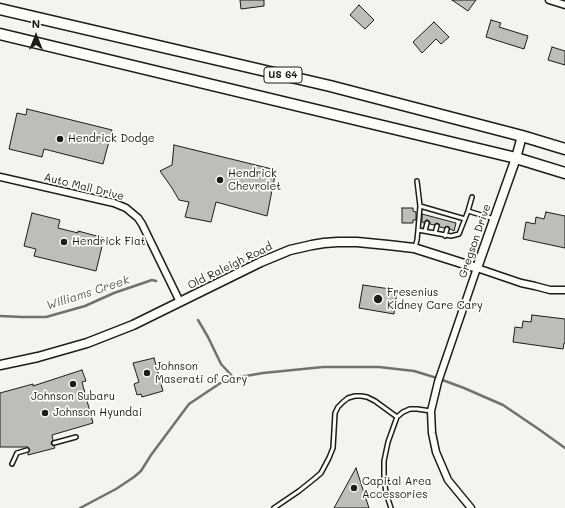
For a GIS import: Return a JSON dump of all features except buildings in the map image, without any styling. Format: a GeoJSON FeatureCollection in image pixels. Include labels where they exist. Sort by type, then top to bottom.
{"type":"FeatureCollection","features":[{"type":"Feature","properties":{"kind":"highway","name":"US 64"},"geometry":{"type":"LineString","coordinates":[[0,9],[330,86],[522,136],[565,149]]}},
{"type":"Feature","properties":{"kind":"highway","name":"US 64"},"geometry":{"type":"LineString","coordinates":[[0,34],[516,158],[565,173]]}},
{"type":"Feature","properties":{"kind":"street"},"geometry":{"type":"LineString","coordinates":[[549,0],[565,5]]}},
{"type":"Feature","properties":{"kind":"street","name":"Gregson Drive"},"geometry":{"type":"LineString","coordinates":[[471,508],[448,480],[436,452],[432,433],[434,395],[516,158],[522,136]]}},
{"type":"Feature","properties":{"kind":"street","name":"Auto Mall Drive"},"geometry":{"type":"LineString","coordinates":[[0,178],[114,203],[126,208],[138,218],[142,224],[180,302]]}},
{"type":"Feature","properties":{"kind":"street","name":"Old Raleigh Road"},"geometry":{"type":"LineString","coordinates":[[0,365],[87,342],[133,325],[261,262],[300,247],[324,243],[358,242],[388,244],[414,248],[478,268]]}},
{"type":"Feature","properties":{"kind":"street"},"geometry":{"type":"LineString","coordinates":[[478,268],[521,283],[550,290],[565,290]]}},
{"type":"Feature","properties":{"kind":"lane"},"geometry":{"type":"LineString","coordinates":[[414,248],[417,240],[420,206],[417,181]]}},
{"type":"Feature","properties":{"kind":"lane"},"geometry":{"type":"LineString","coordinates":[[418,230],[445,236],[459,234],[472,197]]}},
{"type":"Feature","properties":{"kind":"lane"},"geometry":{"type":"LineString","coordinates":[[420,206],[465,219]]}},
{"type":"Feature","properties":{"kind":"lane"},"geometry":{"type":"LineString","coordinates":[[429,216],[431,210]]}},
{"type":"Feature","properties":{"kind":"lane"},"geometry":{"type":"LineString","coordinates":[[468,211],[494,219]]}},
{"type":"Feature","properties":{"kind":"lane"},"geometry":{"type":"LineString","coordinates":[[440,218],[441,213]]}},
{"type":"Feature","properties":{"kind":"lane"},"geometry":{"type":"LineString","coordinates":[[449,221],[451,215]]}},
{"type":"Feature","properties":{"kind":"lane"},"geometry":{"type":"LineString","coordinates":[[425,231],[427,223]]}},
{"type":"Feature","properties":{"kind":"lane"},"geometry":{"type":"LineString","coordinates":[[435,233],[437,226]]}},
{"type":"Feature","properties":{"kind":"lane"},"geometry":{"type":"LineString","coordinates":[[445,236],[447,229]]}},
{"type":"Feature","properties":{"kind":"lane"},"geometry":{"type":"LineString","coordinates":[[274,508],[314,480],[321,473],[333,448],[335,413],[338,407],[348,398],[355,396],[367,397],[397,417]]}},
{"type":"Feature","properties":{"kind":"lane"},"geometry":{"type":"LineString","coordinates":[[392,508],[386,493],[384,461],[388,442],[397,417],[410,409],[432,411]]}},
{"type":"Feature","properties":{"kind":"lane"},"geometry":{"type":"LineString","coordinates":[[54,443],[76,437]]}},
{"type":"Feature","properties":{"kind":"lane"},"geometry":{"type":"LineString","coordinates":[[12,464],[17,453],[27,450]]}},
{"type":"Feature","properties":{"kind":"waterway","name":"Williams Creek"},"geometry":{"type":"LineString","coordinates":[[0,316],[46,317],[85,306],[114,293],[152,280],[156,281]]}},
{"type":"Feature","properties":{"kind":"waterway","name":"Williams Creek"},"geometry":{"type":"LineString","coordinates":[[198,320],[221,364],[234,378]]}},
{"type":"Feature","properties":{"kind":"waterway"},"geometry":{"type":"LineString","coordinates":[[80,508],[116,489],[141,471],[189,404],[222,382],[234,378],[263,373],[323,367],[379,367],[414,371],[464,388],[503,405],[565,448]]}},
{"type":"Feature","properties":{"kind":"place","name":"Hendrick Dodge"},"geometry":{"type":"Point","coordinates":[60,139]}},
{"type":"Feature","properties":{"kind":"place","name":"Hendrick Chevrolet"},"geometry":{"type":"Point","coordinates":[220,180]}},
{"type":"Feature","properties":{"kind":"place","name":"Hendrick Fiat"},"geometry":{"type":"Point","coordinates":[64,242]}},
{"type":"Feature","properties":{"kind":"place","name":"Fresenius Kidney Care Cary"},"geometry":{"type":"Point","coordinates":[378,299]}},
{"type":"Feature","properties":{"kind":"place","name":"Johnson Maserati of Cary"},"geometry":{"type":"Point","coordinates":[147,373]}},
{"type":"Feature","properties":{"kind":"place","name":"Johnson Subaru"},"geometry":{"type":"Point","coordinates":[73,384]}},
{"type":"Feature","properties":{"kind":"place","name":"Johnson Hyundai"},"geometry":{"type":"Point","coordinates":[45,413]}},
{"type":"Feature","properties":{"kind":"place","name":"Capital Area Accessories"},"geometry":{"type":"Point","coordinates":[354,488]}}]}
